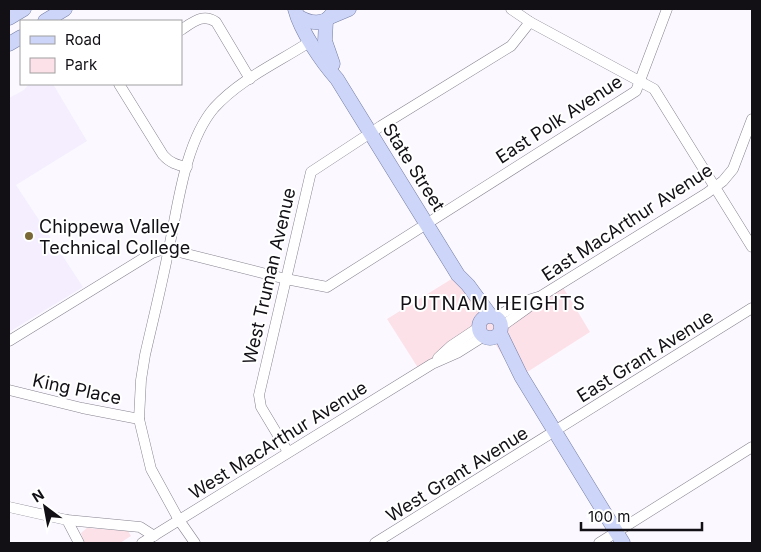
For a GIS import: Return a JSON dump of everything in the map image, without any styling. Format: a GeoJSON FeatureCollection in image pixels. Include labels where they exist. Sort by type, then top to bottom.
{"type":"FeatureCollection","features":[{"type":"Feature","properties":{"kind":"main road"},"geometry":{"type":"LineString","coordinates":[[9,18],[24,9]]}},
{"type":"Feature","properties":{"kind":"main road"},"geometry":{"type":"LineString","coordinates":[[47,20],[65,9]]}},
{"type":"Feature","properties":{"kind":"main road"},"geometry":{"type":"LineString","coordinates":[[297,13],[310,22],[316,23],[330,15],[349,9]]}},
{"type":"Feature","properties":{"kind":"main road","name":"State Street"},"geometry":{"type":"LineString","coordinates":[[297,13],[327,68],[337,80],[371,133],[458,275],[468,285],[490,327],[620,538]]}},
{"type":"Feature","properties":{"kind":"main road","name":"State Street"},"geometry":{"type":"LineString","coordinates":[[330,15],[325,41],[337,80]]}},
{"type":"Feature","properties":{"kind":"street"},"geometry":{"type":"LineString","coordinates":[[511,9],[530,22],[654,89],[752,247]]}},
{"type":"Feature","properties":{"kind":"street","name":"East Polk Avenue"},"geometry":{"type":"LineString","coordinates":[[169,250],[286,279],[327,286],[636,91],[667,9]]}},
{"type":"Feature","properties":{"kind":"street"},"geometry":{"type":"LineString","coordinates":[[182,29],[205,17],[216,22],[250,79]]}},
{"type":"Feature","properties":{"kind":"street","name":"West Truman Avenue"},"geometry":{"type":"LineString","coordinates":[[288,452],[261,407],[259,395],[311,172],[511,46],[530,22]]}},
{"type":"Feature","properties":{"kind":"street"},"geometry":{"type":"LineString","coordinates":[[195,543],[151,469],[139,419],[142,371],[187,167],[192,147],[205,120],[222,100],[250,79],[311,41]]}},
{"type":"Feature","properties":{"kind":"street"},"geometry":{"type":"LineString","coordinates":[[120,85],[163,155],[174,164],[187,167]]}},
{"type":"Feature","properties":{"kind":"street","name":"East MacArthur Avenue"},"geometry":{"type":"LineString","coordinates":[[490,327],[522,302],[541,296],[716,187],[729,176],[733,169],[752,119]]}},
{"type":"Feature","properties":{"kind":"street"},"geometry":{"type":"LineString","coordinates":[[9,340],[152,253],[169,250]]}},
{"type":"Feature","properties":{"kind":"street","name":"East Grant Avenue"},"geometry":{"type":"LineString","coordinates":[[555,432],[752,308]]}},
{"type":"Feature","properties":{"kind":"street","name":"West MacArthur Avenue"},"geometry":{"type":"LineString","coordinates":[[142,543],[432,364],[452,346],[490,327]]}},
{"type":"Feature","properties":{"kind":"street","name":"King Place"},"geometry":{"type":"LineString","coordinates":[[9,390],[82,408],[139,419]]}},
{"type":"Feature","properties":{"kind":"street","name":"West Grant Avenue"},"geometry":{"type":"LineString","coordinates":[[375,543],[555,432]]}},
{"type":"Feature","properties":{"kind":"street"},"geometry":{"type":"LineString","coordinates":[[599,543],[620,538],[752,447]]}},
{"type":"Feature","properties":{"kind":"street"},"geometry":{"type":"LineString","coordinates":[[9,507],[67,520],[132,525],[145,529],[154,536]]}},
{"type":"Feature","properties":{"kind":"street"},"geometry":{"type":"LineString","coordinates":[[67,520],[78,543]]}},
{"type":"Feature","properties":{"kind":"shaded area","name":"Chippewa Valley Technical College"},"geometry":{"type":"Polygon","coordinates":[[[28,85],[54,85],[87,141],[16,185],[83,287],[9,332],[9,98],[24,90],[28,85]]]}},
{"type":"Feature","properties":{"kind":"green space"},"geometry":{"type":"Polygon","coordinates":[[[458,275],[490,315],[561,284],[590,332],[521,376],[504,358],[494,342],[487,338],[420,371],[387,319],[458,275]]]}},
{"type":"Feature","properties":{"kind":"green space"},"geometry":{"type":"Polygon","coordinates":[[[87,528],[128,531],[131,536],[120,543],[84,543],[81,533],[87,528]]]}},
{"type":"Feature","properties":{"kind":"place","name":"Chippewa Valley Technical College"},"geometry":{"type":"Point","coordinates":[29,236]}},
{"type":"Feature","properties":{"kind":"district","name":"PUTNAM HEIGHTS"},"geometry":{"type":"Point","coordinates":[493,303]}}]}
